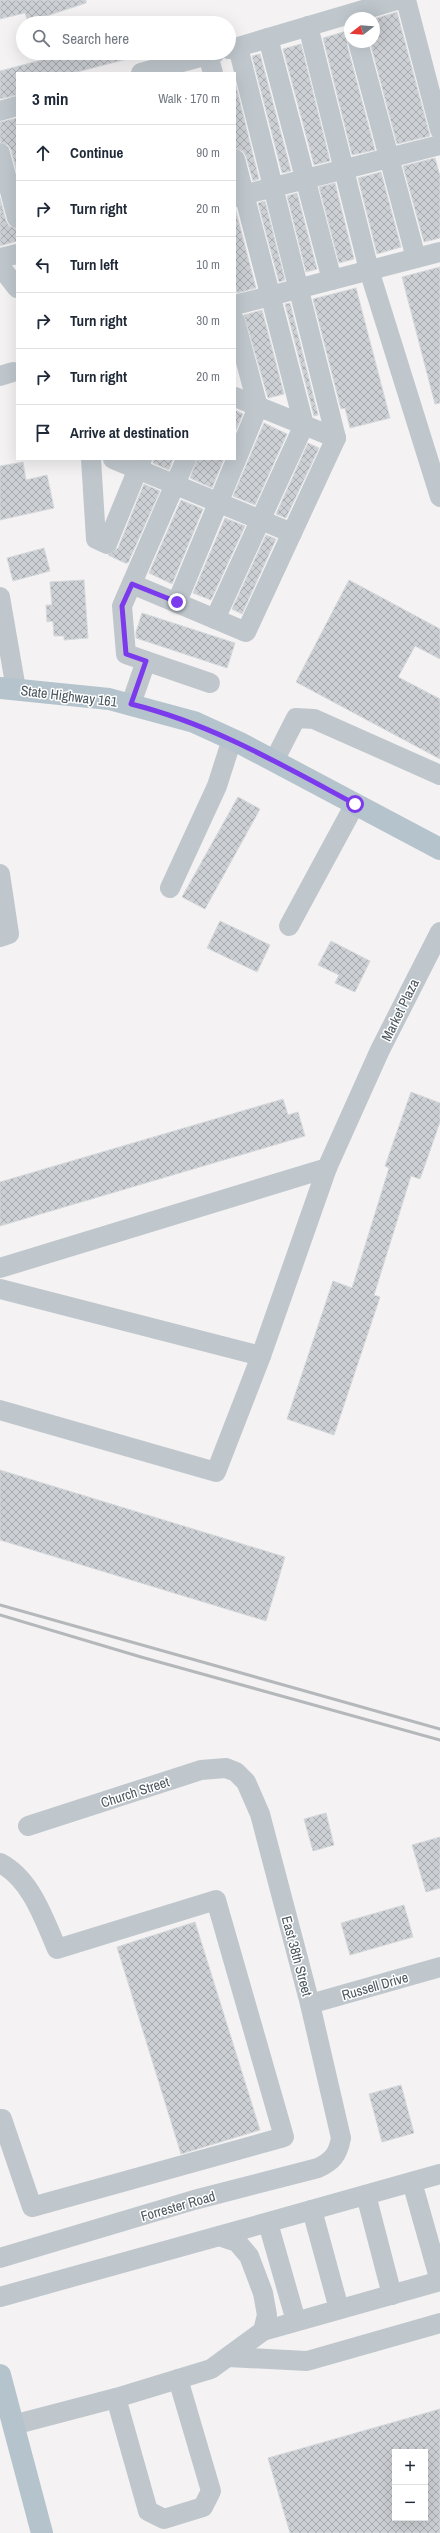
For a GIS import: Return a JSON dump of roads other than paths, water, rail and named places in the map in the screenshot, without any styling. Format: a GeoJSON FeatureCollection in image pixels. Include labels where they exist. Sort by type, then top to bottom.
{"type":"FeatureCollection","features":[{"type":"Feature","properties":{"kind":"main road","name":"State Highway 161"},"geometry":{"type":"LineString","coordinates":[[8,689],[109,699],[194,722],[232,739],[440,849]]}},
{"type":"Feature","properties":{"kind":"main road"},"geometry":{"type":"LineString","coordinates":[[0,2375],[42,2533]]}},
{"type":"Feature","properties":{"kind":"street"},"geometry":{"type":"LineString","coordinates":[[362,12],[397,0]]}},
{"type":"Feature","properties":{"kind":"street"},"geometry":{"type":"LineString","coordinates":[[406,0],[440,130]]}},
{"type":"Feature","properties":{"kind":"street"},"geometry":{"type":"LineString","coordinates":[[236,47],[308,26],[344,18]]}},
{"type":"Feature","properties":{"kind":"street"},"geometry":{"type":"LineString","coordinates":[[308,26],[369,270],[440,496]]}},
{"type":"Feature","properties":{"kind":"street"},"geometry":{"type":"LineString","coordinates":[[268,38],[332,280]]}},
{"type":"Feature","properties":{"kind":"street"},"geometry":{"type":"LineString","coordinates":[[360,48],[416,258]]}},
{"type":"Feature","properties":{"kind":"street"},"geometry":{"type":"LineString","coordinates":[[132,584],[246,632],[336,438],[274,187],[236,55]]}},
{"type":"Feature","properties":{"kind":"street"},"geometry":{"type":"LineString","coordinates":[[148,72],[171,69],[212,60]]}},
{"type":"Feature","properties":{"kind":"street"},"geometry":{"type":"LineString","coordinates":[[0,111],[16,106]]}},
{"type":"Feature","properties":{"kind":"street"},"geometry":{"type":"LineString","coordinates":[[240,196],[440,145]]}},
{"type":"Feature","properties":{"kind":"street"},"geometry":{"type":"LineString","coordinates":[[0,153],[16,214]]}},
{"type":"Feature","properties":{"kind":"street"},"geometry":{"type":"LineString","coordinates":[[215,619],[304,425],[271,296],[240,196],[236,166]]}},
{"type":"Feature","properties":{"kind":"street"},"geometry":{"type":"LineString","coordinates":[[236,305],[440,252]]}},
{"type":"Feature","properties":{"kind":"street"},"geometry":{"type":"LineString","coordinates":[[0,258],[16,254]]}},
{"type":"Feature","properties":{"kind":"street"},"geometry":{"type":"LineString","coordinates":[[0,266],[16,287]]}},
{"type":"Feature","properties":{"kind":"street"},"geometry":{"type":"LineString","coordinates":[[177,602],[258,407],[236,325]]}},
{"type":"Feature","properties":{"kind":"street"},"geometry":{"type":"LineString","coordinates":[[236,397],[336,438]]}},
{"type":"Feature","properties":{"kind":"street"},"geometry":{"type":"LineString","coordinates":[[92,460],[96,539],[107,544],[140,464]]}},
{"type":"Feature","properties":{"kind":"street"},"geometry":{"type":"LineString","coordinates":[[118,460],[140,464],[175,484],[292,533]]}},
{"type":"Feature","properties":{"kind":"street"},"geometry":{"type":"LineString","coordinates":[[186,460],[122,606],[126,654],[210,683]]}},
{"type":"Feature","properties":{"kind":"street"},"geometry":{"type":"LineString","coordinates":[[0,597],[8,689]]}},
{"type":"Feature","properties":{"kind":"street"},"geometry":{"type":"LineString","coordinates":[[131,704],[146,661]]}},
{"type":"Feature","properties":{"kind":"street"},"geometry":{"type":"LineString","coordinates":[[274,761],[296,718],[314,720],[440,775]]}},
{"type":"Feature","properties":{"kind":"street"},"geometry":{"type":"LineString","coordinates":[[170,888],[217,786],[232,739]]}},
{"type":"Feature","properties":{"kind":"street"},"geometry":{"type":"LineString","coordinates":[[289,926],[355,804]]}},
{"type":"Feature","properties":{"kind":"street"},"geometry":{"type":"LineString","coordinates":[[0,874],[5,936]]}},
{"type":"Feature","properties":{"kind":"street","name":"Market Plaza"},"geometry":{"type":"LineString","coordinates":[[0,1410],[216,1472],[261,1356],[327,1168],[362,1089],[440,932]]}},
{"type":"Feature","properties":{"kind":"street"},"geometry":{"type":"LineString","coordinates":[[0,1268],[327,1168]]}},
{"type":"Feature","properties":{"kind":"street"},"geometry":{"type":"LineString","coordinates":[[0,1289],[261,1356]]}},
{"type":"Feature","properties":{"kind":"street","name":"Church Street"},"geometry":{"type":"LineString","coordinates":[[28,1826],[201,1770],[226,1768],[242,1777]]}},
{"type":"Feature","properties":{"kind":"street","name":"East 38th Street"},"geometry":{"type":"LineString","coordinates":[[242,1777],[260,1814],[310,2004],[341,2138]]}},
{"type":"Feature","properties":{"kind":"street"},"geometry":{"type":"LineString","coordinates":[[0,1863],[12,1870],[40,1908],[57,1949],[216,1900],[284,2137],[32,2207],[2,2119],[0,2119]]}},
{"type":"Feature","properties":{"kind":"street","name":"Russell Drive"},"geometry":{"type":"LineString","coordinates":[[310,2004],[440,1967]]}},
{"type":"Feature","properties":{"kind":"street","name":"Forrester Road"},"geometry":{"type":"LineString","coordinates":[[0,2258],[194,2200],[318,2168],[329,2163],[336,2156],[341,2138]]}},
{"type":"Feature","properties":{"kind":"street"},"geometry":{"type":"LineString","coordinates":[[0,2297],[440,2174]]}},
{"type":"Feature","properties":{"kind":"street"},"geometry":{"type":"LineString","coordinates":[[13,2425],[116,2398],[211,2369],[262,2330],[440,2281],[412,2182]]}},
{"type":"Feature","properties":{"kind":"street"},"geometry":{"type":"LineString","coordinates":[[366,2195],[392,2295]]}},
{"type":"Feature","properties":{"kind":"street"},"geometry":{"type":"LineString","coordinates":[[312,2210],[339,2309]]}},
{"type":"Feature","properties":{"kind":"street"},"geometry":{"type":"LineString","coordinates":[[268,2223],[296,2321]]}},
{"type":"Feature","properties":{"kind":"street"},"geometry":{"type":"LineString","coordinates":[[219,2236],[237,2242],[249,2256],[263,2293],[267,2316],[262,2330]]}},
{"type":"Feature","properties":{"kind":"street"},"geometry":{"type":"LineString","coordinates":[[228,2356],[307,2361],[440,2323]]}},
{"type":"Feature","properties":{"kind":"street"},"geometry":{"type":"LineString","coordinates":[[116,2398],[148,2511],[164,2519],[203,2507],[211,2492],[178,2379]]}},
{"type":"Feature","properties":{"kind":"railway"},"geometry":{"type":"LineString","coordinates":[[0,1605],[440,1729]]}},
{"type":"Feature","properties":{"kind":"railway"},"geometry":{"type":"LineString","coordinates":[[0,1615],[141,1657],[440,1740]]}}]}
